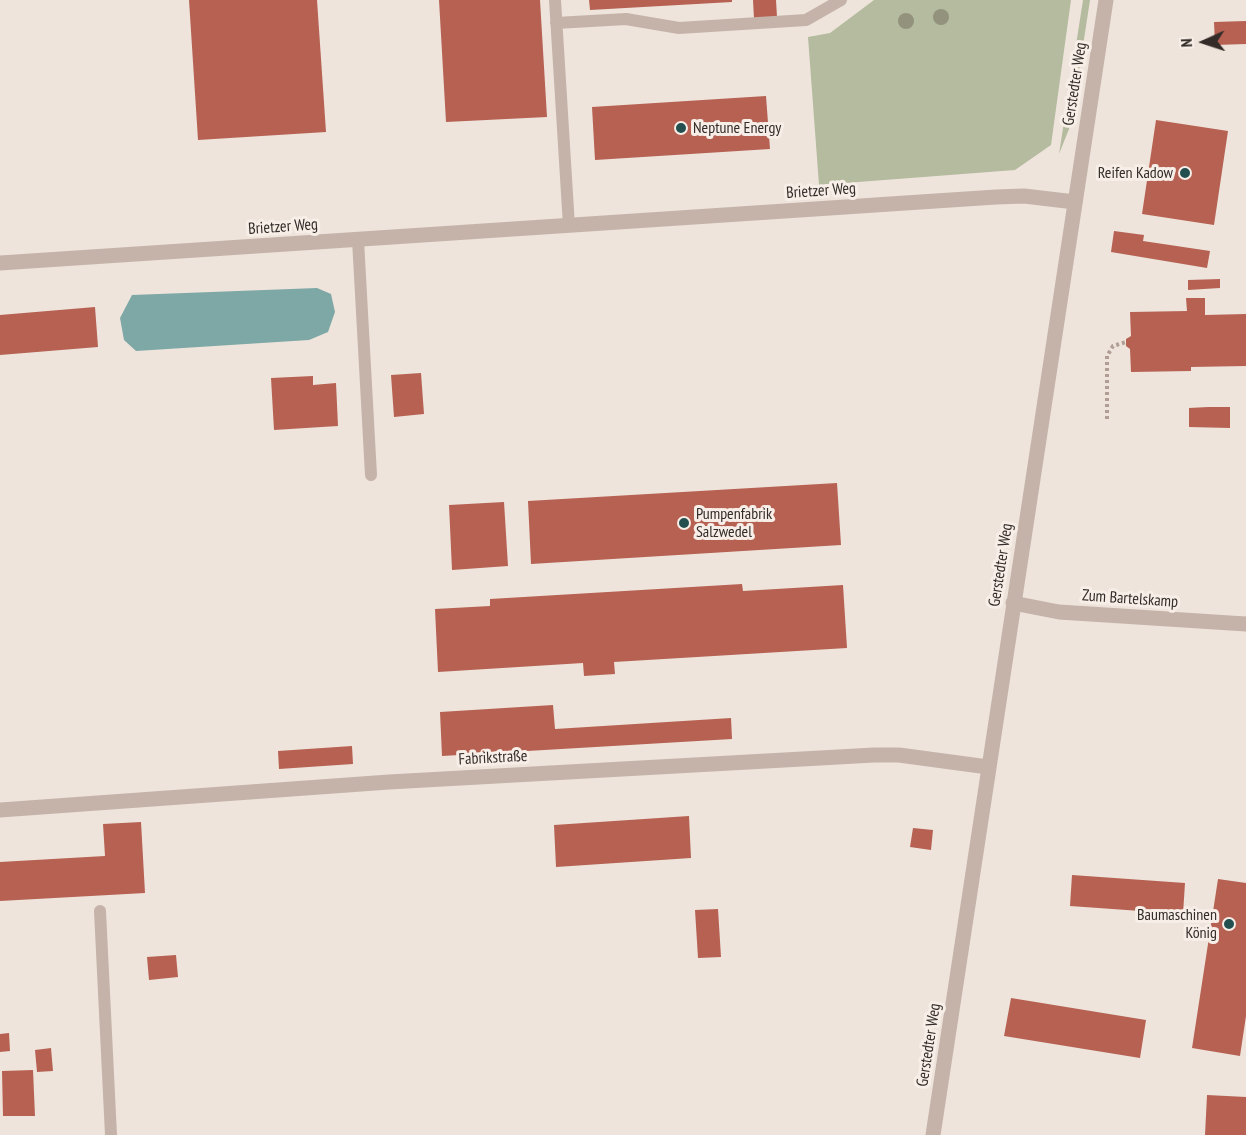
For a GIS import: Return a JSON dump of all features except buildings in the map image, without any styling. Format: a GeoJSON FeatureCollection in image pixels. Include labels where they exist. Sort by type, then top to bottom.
{"type":"FeatureCollection","features":[{"type":"Feature","properties":{"kind":"street","name":"Gerstedter Weg"},"geometry":{"type":"LineString","coordinates":[[933,1135],[1106,0]]}},
{"type":"Feature","properties":{"kind":"street","name":"Brietzer Weg"},"geometry":{"type":"LineString","coordinates":[[0,263],[996,197],[1044,197],[1075,202]]}},
{"type":"Feature","properties":{"kind":"street","name":"Zum Bartelskamp"},"geometry":{"type":"LineString","coordinates":[[1013,603],[1059,612],[1246,624]]}},
{"type":"Feature","properties":{"kind":"street","name":"Fabrikstraße"},"geometry":{"type":"LineString","coordinates":[[0,810],[389,782],[874,755],[899,755],[988,767]]}},
{"type":"Feature","properties":{"kind":"lane"},"geometry":{"type":"LineString","coordinates":[[555,0],[569,226]]}},
{"type":"Feature","properties":{"kind":"lane"},"geometry":{"type":"LineString","coordinates":[[556,23],[626,19],[679,28],[806,20],[841,0]]}},
{"type":"Feature","properties":{"kind":"lane"},"geometry":{"type":"LineString","coordinates":[[358,240],[371,475]]}},
{"type":"Feature","properties":{"kind":"lane"},"geometry":{"type":"LineString","coordinates":[[100,911],[111,1135]]}},
{"type":"Feature","properties":{"kind":"path"},"geometry":{"type":"LineString","coordinates":[[1107,420],[1107,356],[1113,346],[1125,342]]}},
{"type":"Feature","properties":{"kind":"green space"},"geometry":{"type":"Polygon","coordinates":[[[874,0],[1071,0],[1051,145],[1015,170],[819,185],[808,37],[830,33],[874,0]]]}},
{"type":"Feature","properties":{"kind":"green space"},"geometry":{"type":"Polygon","coordinates":[[[1083,0],[1090,0],[1071,124],[1059,154],[1083,0]]]}},
{"type":"Feature","properties":{"kind":"water"},"geometry":{"type":"Polygon","coordinates":[[[317,288],[331,294],[335,312],[328,332],[309,340],[136,351],[124,340],[120,318],[132,295],[317,288]]]}},
{"type":"Feature","properties":{"kind":"place","name":"Neptune Energy"},"geometry":{"type":"Point","coordinates":[681,128]}},
{"type":"Feature","properties":{"kind":"place","name":"Reifen Kadow"},"geometry":{"type":"Point","coordinates":[1185,173]}},
{"type":"Feature","properties":{"kind":"place","name":"Pumpenfabrik Salzwedel"},"geometry":{"type":"Point","coordinates":[684,523]}},
{"type":"Feature","properties":{"kind":"place","name":"Baumaschinen König"},"geometry":{"type":"Point","coordinates":[1229,924]}}]}
